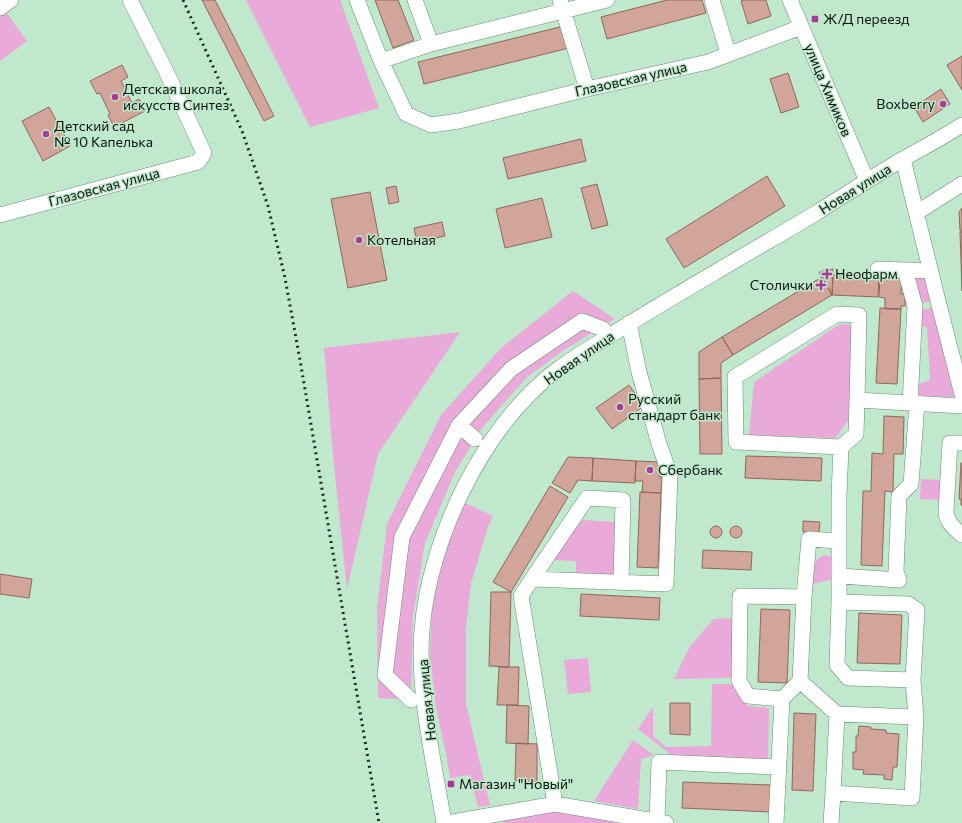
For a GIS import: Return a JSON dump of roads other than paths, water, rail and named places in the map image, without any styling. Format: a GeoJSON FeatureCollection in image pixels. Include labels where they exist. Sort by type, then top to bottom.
{"type":"FeatureCollection","features":[{"type":"Feature","properties":{"kind":"street"},"geometry":{"type":"LineString","coordinates":[[0,8],[11,0]]}},
{"type":"Feature","properties":{"kind":"street","name":"Глазовская улица"},"geometry":{"type":"LineString","coordinates":[[0,215],[198,162],[204,153],[165,69],[130,0]]}},
{"type":"Feature","properties":{"kind":"street","name":"Глазовская улица"},"geometry":{"type":"LineString","coordinates":[[357,0],[381,61],[406,114],[431,125],[459,121],[587,89],[708,62],[801,27]]}},
{"type":"Feature","properties":{"kind":"street"},"geometry":{"type":"LineString","coordinates":[[415,0],[432,44]]}},
{"type":"Feature","properties":{"kind":"street"},"geometry":{"type":"LineString","coordinates":[[381,61],[562,5],[607,0]]}},
{"type":"Feature","properties":{"kind":"street"},"geometry":{"type":"LineString","coordinates":[[712,0],[728,54]]}},
{"type":"Feature","properties":{"kind":"street","name":"улица Химиков"},"geometry":{"type":"LineString","coordinates":[[790,0],[867,181]]}},
{"type":"Feature","properties":{"kind":"street"},"geometry":{"type":"LineString","coordinates":[[562,5],[587,89]]}},
{"type":"Feature","properties":{"kind":"street","name":"Новая улица"},"geometry":{"type":"LineString","coordinates":[[445,823],[423,697],[422,630],[426,604],[437,556],[447,525],[475,468],[500,430],[524,400],[557,370],[629,323],[962,125]]}},
{"type":"Feature","properties":{"kind":"street"},"geometry":{"type":"LineString","coordinates":[[903,159],[962,394]]}},
{"type":"Feature","properties":{"kind":"street"},"geometry":{"type":"LineString","coordinates":[[916,213],[962,184]]}},
{"type":"Feature","properties":{"kind":"street"},"geometry":{"type":"LineString","coordinates":[[878,269],[931,271]]}},
{"type":"Feature","properties":{"kind":"street"},"geometry":{"type":"LineString","coordinates":[[905,270],[915,306],[914,404],[911,484],[899,496],[896,572],[908,604]]}},
{"type":"Feature","properties":{"kind":"street"},"geometry":{"type":"LineString","coordinates":[[915,306],[939,305]]}},
{"type":"Feature","properties":{"kind":"street"},"geometry":{"type":"LineString","coordinates":[[837,314],[859,315],[857,400],[856,434],[841,447],[736,442],[735,377],[837,314]]}},
{"type":"Feature","properties":{"kind":"street"},"geometry":{"type":"LineString","coordinates":[[411,700],[385,675],[402,537],[459,425],[511,369],[582,321],[603,329]]}},
{"type":"Feature","properties":{"kind":"street"},"geometry":{"type":"LineString","coordinates":[[532,579],[666,584],[670,475],[659,444],[639,372],[629,323]]}},
{"type":"Feature","properties":{"kind":"street"},"geometry":{"type":"LineString","coordinates":[[857,400],[962,406]]}},
{"type":"Feature","properties":{"kind":"street"},"geometry":{"type":"LineString","coordinates":[[459,425],[475,439]]}},
{"type":"Feature","properties":{"kind":"street"},"geometry":{"type":"LineString","coordinates":[[962,444],[950,443],[946,511],[946,517],[952,527],[962,535]]}},
{"type":"Feature","properties":{"kind":"street"},"geometry":{"type":"LineString","coordinates":[[841,447],[839,496],[840,576],[837,666],[848,678],[913,680]]}},
{"type":"Feature","properties":{"kind":"street"},"geometry":{"type":"LineString","coordinates":[[555,804],[521,596],[587,498],[623,500],[621,582]]}},
{"type":"Feature","properties":{"kind":"street"},"geometry":{"type":"LineString","coordinates":[[776,823],[782,698],[800,681],[804,597],[810,539],[839,541]]}},
{"type":"Feature","properties":{"kind":"street"},"geometry":{"type":"LineString","coordinates":[[840,576],[899,580]]}},
{"type":"Feature","properties":{"kind":"street"},"geometry":{"type":"LineString","coordinates":[[782,698],[748,696],[739,682],[740,596],[804,597]]}},
{"type":"Feature","properties":{"kind":"street"},"geometry":{"type":"LineString","coordinates":[[833,793],[912,798],[916,717],[913,680],[917,610],[908,604],[839,602]]}},
{"type":"Feature","properties":{"kind":"street"},"geometry":{"type":"LineString","coordinates":[[800,681],[837,714],[916,717]]}},
{"type":"Feature","properties":{"kind":"street"},"geometry":{"type":"LineString","coordinates":[[831,823],[837,714]]}},
{"type":"Feature","properties":{"kind":"street"},"geometry":{"type":"LineString","coordinates":[[445,823],[499,818],[555,804],[662,822],[659,762],[778,767]]}},
{"type":"Feature","properties":{"kind":"railway"},"geometry":{"type":"LineString","coordinates":[[183,0],[242,131],[268,206],[285,278],[300,360],[379,823]]}},
{"type":"Feature","properties":{"kind":"place","name":"Ж/Д переезд"},"geometry":{"type":"Point","coordinates":[815,19]}},
{"type":"Feature","properties":{"kind":"place","name":"Детская школа искусств Синтез"},"geometry":{"type":"Point","coordinates":[115,97]}},
{"type":"Feature","properties":{"kind":"place","name":"Boxberry"},"geometry":{"type":"Point","coordinates":[943,104]}},
{"type":"Feature","properties":{"kind":"place","name":"Детский сад № 10 Капелька"},"geometry":{"type":"Point","coordinates":[46,134]}},
{"type":"Feature","properties":{"kind":"place","name":"Котельная"},"geometry":{"type":"Point","coordinates":[359,240]}},
{"type":"Feature","properties":{"kind":"place","name":"Неофарм"},"geometry":{"type":"Point","coordinates":[827,274]}},
{"type":"Feature","properties":{"kind":"place","name":"Столички"},"geometry":{"type":"Point","coordinates":[821,285]}},
{"type":"Feature","properties":{"kind":"place","name":"Русский стандарт банк"},"geometry":{"type":"Point","coordinates":[620,407]}},
{"type":"Feature","properties":{"kind":"place","name":"Сбербанк"},"geometry":{"type":"Point","coordinates":[650,470]}},
{"type":"Feature","properties":{"kind":"place","name":"Магазин \"Новый\""},"geometry":{"type":"Point","coordinates":[451,784]}}]}
